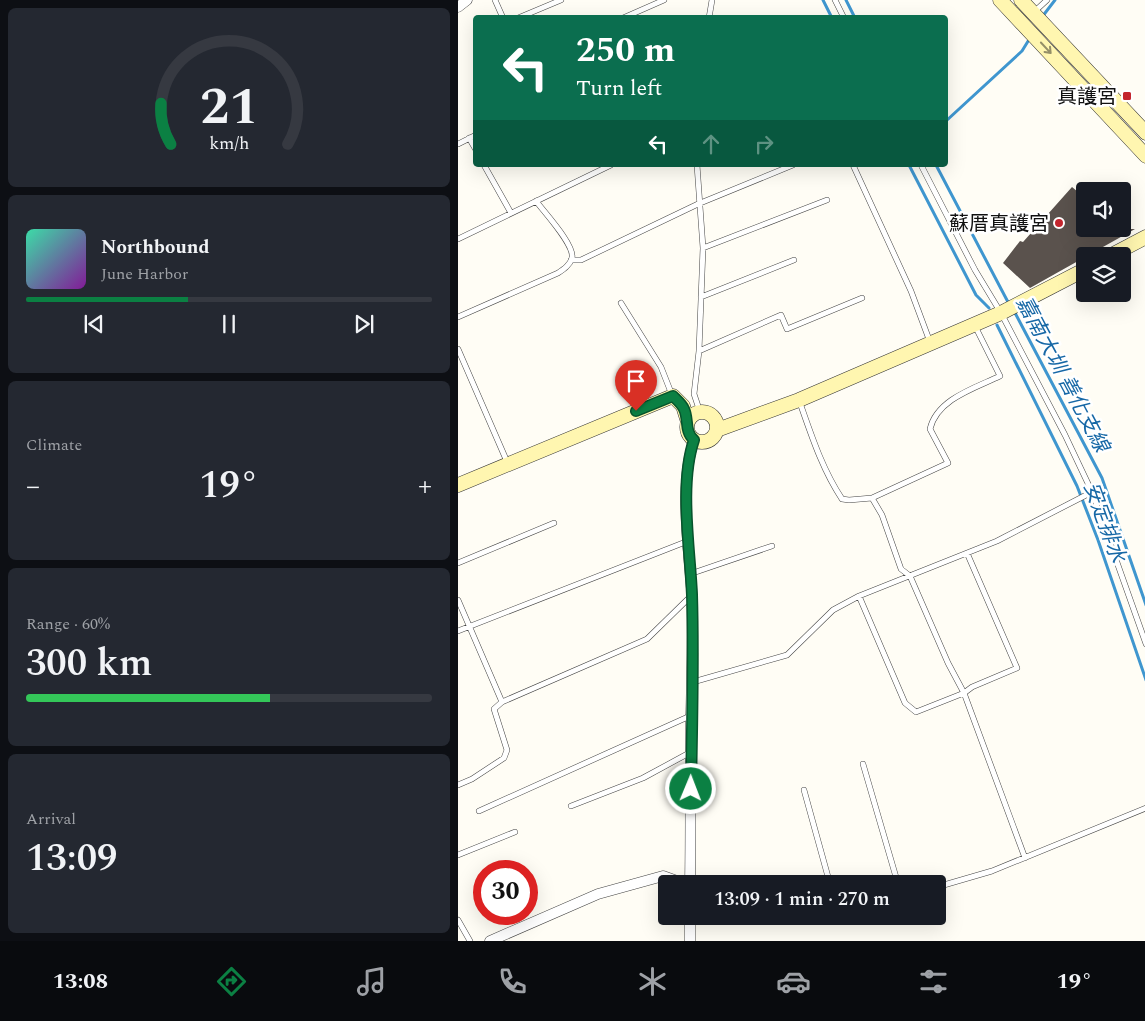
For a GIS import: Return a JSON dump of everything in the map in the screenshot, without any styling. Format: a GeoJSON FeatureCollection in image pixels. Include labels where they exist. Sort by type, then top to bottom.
{"type":"FeatureCollection","features":[{"type":"Feature","properties":{"kind":"street"},"geometry":{"type":"LineString","coordinates":[[458,7],[466,0]]}},
{"type":"Feature","properties":{"kind":"street"},"geometry":{"type":"LineString","coordinates":[[1000,0],[1146,156]]}},
{"type":"Feature","properties":{"kind":"street"},"geometry":{"type":"LineString","coordinates":[[1020,0],[1146,133]]}},
{"type":"Feature","properties":{"kind":"street"},"geometry":{"type":"LineString","coordinates":[[1127,247],[1146,237]]}},
{"type":"Feature","properties":{"kind":"street"},"geometry":{"type":"LineString","coordinates":[[458,485],[673,396],[683,406],[688,422],[688,432],[694,440],[708,441],[717,430],[799,400],[1003,312],[1076,274]]}},
{"type":"Feature","properties":{"kind":"street"},"geometry":{"type":"LineString","coordinates":[[688,422],[693,415],[705,412],[713,417],[717,430]]}},
{"type":"Feature","properties":{"kind":"street"},"geometry":{"type":"LineString","coordinates":[[690,875],[693,682],[692,595],[688,541],[687,476],[690,452],[694,440]]}},
{"type":"Feature","properties":{"kind":"street"},"geometry":{"type":"LineString","coordinates":[[490,941],[598,894],[658,877]]}},
{"type":"Feature","properties":{"kind":"street"},"geometry":{"type":"LineString","coordinates":[[690,925],[690,941]]}},
{"type":"Feature","properties":{"kind":"lane"},"geometry":{"type":"LineString","coordinates":[[495,0],[502,15]]}},
{"type":"Feature","properties":{"kind":"lane"},"geometry":{"type":"LineString","coordinates":[[525,15],[561,0]]}},
{"type":"Feature","properties":{"kind":"lane"},"geometry":{"type":"LineString","coordinates":[[630,15],[664,0]]}},
{"type":"Feature","properties":{"kind":"lane"},"geometry":{"type":"LineString","coordinates":[[710,15],[712,0]]}},
{"type":"Feature","properties":{"kind":"lane"},"geometry":{"type":"LineString","coordinates":[[835,0],[842,15]]}},
{"type":"Feature","properties":{"kind":"lane"},"geometry":{"type":"LineString","coordinates":[[1023,24],[1047,0]]}},
{"type":"Feature","properties":{"kind":"lane"},"geometry":{"type":"LineString","coordinates":[[458,144],[473,136]]}},
{"type":"Feature","properties":{"kind":"lane"},"geometry":{"type":"LineString","coordinates":[[469,138],[473,145]]}},
{"type":"Feature","properties":{"kind":"lane"},"geometry":{"type":"LineString","coordinates":[[485,167],[511,213]]}},
{"type":"Feature","properties":{"kind":"lane"},"geometry":{"type":"LineString","coordinates":[[458,239],[608,167]]}},
{"type":"Feature","properties":{"kind":"lane"},"geometry":{"type":"LineString","coordinates":[[696,167],[703,248],[699,351],[694,394],[700,412]]}},
{"type":"Feature","properties":{"kind":"lane"},"geometry":{"type":"LineString","coordinates":[[572,260],[581,260],[698,204],[788,167]]}},
{"type":"Feature","properties":{"kind":"lane"},"geometry":{"type":"LineString","coordinates":[[854,167],[911,291],[930,343]]}},
{"type":"Feature","properties":{"kind":"lane"},"geometry":{"type":"LineString","coordinates":[[922,167],[975,270],[1003,312],[1092,492],[1146,644]]}},
{"type":"Feature","properties":{"kind":"lane"},"geometry":{"type":"LineString","coordinates":[[703,248],[827,200]]}},
{"type":"Feature","properties":{"kind":"lane"},"geometry":{"type":"LineString","coordinates":[[458,317],[558,273],[572,260],[569,246],[536,201]]}},
{"type":"Feature","properties":{"kind":"lane"},"geometry":{"type":"LineString","coordinates":[[701,297],[794,260]]}},
{"type":"Feature","properties":{"kind":"lane"},"geometry":{"type":"LineString","coordinates":[[699,351],[781,315],[787,329],[862,298]]}},
{"type":"Feature","properties":{"kind":"lane"},"geometry":{"type":"LineString","coordinates":[[621,303],[661,367],[673,396]]}},
{"type":"Feature","properties":{"kind":"lane"},"geometry":{"type":"LineString","coordinates":[[799,400],[815,444],[834,486],[842,498],[850,500],[872,498],[948,463],[930,430],[931,424],[946,403],[1000,376],[974,324]]}},
{"type":"Feature","properties":{"kind":"lane"},"geometry":{"type":"LineString","coordinates":[[458,349],[508,465]]}},
{"type":"Feature","properties":{"kind":"lane"},"geometry":{"type":"LineString","coordinates":[[693,682],[787,655],[833,610],[859,596],[998,541],[1092,492]]}},
{"type":"Feature","properties":{"kind":"lane"},"geometry":{"type":"LineString","coordinates":[[872,498],[882,515],[901,569],[910,576],[948,663],[964,693],[1025,858]]}},
{"type":"Feature","properties":{"kind":"lane"},"geometry":{"type":"LineString","coordinates":[[458,563],[554,523]]}},
{"type":"Feature","properties":{"kind":"lane"},"geometry":{"type":"LineString","coordinates":[[458,631],[688,541]]}},
{"type":"Feature","properties":{"kind":"lane"},"geometry":{"type":"LineString","coordinates":[[690,574],[772,546]]}},
{"type":"Feature","properties":{"kind":"lane"},"geometry":{"type":"LineString","coordinates":[[859,596],[905,703],[910,708],[916,712],[964,693],[972,687],[1017,668],[967,553]]}},
{"type":"Feature","properties":{"kind":"lane"},"geometry":{"type":"LineString","coordinates":[[458,785],[472,779],[504,758],[507,750],[494,709],[502,702],[647,639],[692,595]]}},
{"type":"Feature","properties":{"kind":"lane"},"geometry":{"type":"LineString","coordinates":[[458,600],[502,702]]}},
{"type":"Feature","properties":{"kind":"lane"},"geometry":{"type":"LineString","coordinates":[[479,811],[691,716]]}},
{"type":"Feature","properties":{"kind":"lane"},"geometry":{"type":"LineString","coordinates":[[571,806],[643,778],[692,752]]}},
{"type":"Feature","properties":{"kind":"lane"},"geometry":{"type":"LineString","coordinates":[[863,764],[895,875]]}},
{"type":"Feature","properties":{"kind":"lane"},"geometry":{"type":"LineString","coordinates":[[804,790],[828,875]]}},
{"type":"Feature","properties":{"kind":"lane"},"geometry":{"type":"LineString","coordinates":[[946,884],[992,871],[1146,808]]}},
{"type":"Feature","properties":{"kind":"lane"},"geometry":{"type":"LineString","coordinates":[[458,855],[515,832]]}},
{"type":"Feature","properties":{"kind":"lane"},"geometry":{"type":"LineString","coordinates":[[458,920],[470,941]]}},
{"type":"Feature","properties":{"kind":"building"},"geometry":{"type":"Polygon","coordinates":[[[1072,187],[1076,190],[1076,237],[1121,237],[1103,247],[1076,247],[1076,262],[1030,288],[1003,263],[1020,241],[1023,242],[1072,187]]]}},
{"type":"Feature","properties":{"kind":"waterway","name":"安定排水"},"geometry":{"type":"LineString","coordinates":[[823,0],[830,15]]}},
{"type":"Feature","properties":{"kind":"waterway","name":"嘉南大圳 善化支線"},"geometry":{"type":"LineString","coordinates":[[846,0],[854,15]]}},
{"type":"Feature","properties":{"kind":"waterway"},"geometry":{"type":"LineString","coordinates":[[1042,17],[1055,0]]}},
{"type":"Feature","properties":{"kind":"waterway"},"geometry":{"type":"LineString","coordinates":[[948,119],[1022,51],[1030,38]]}},
{"type":"Feature","properties":{"kind":"waterway","name":"安定排水"},"geometry":{"type":"LineString","coordinates":[[910,167],[976,295],[989,308]]}},
{"type":"Feature","properties":{"kind":"waterway","name":"嘉南大圳 善化支線"},"geometry":{"type":"LineString","coordinates":[[937,167],[1009,304]]}},
{"type":"Feature","properties":{"kind":"waterway","name":"嘉南大圳 善化支線"},"geometry":{"type":"LineString","coordinates":[[1014,311],[1102,478],[1146,605]]}},
{"type":"Feature","properties":{"kind":"waterway","name":"安定排水"},"geometry":{"type":"LineString","coordinates":[[997,325],[1077,486],[1098,540],[1146,680]]}},
{"type":"Feature","properties":{"kind":"place","name":"真護宮"},"geometry":{"type":"Point","coordinates":[1127,96]}},
{"type":"Feature","properties":{"kind":"place","name":"蘇厝真護宮"},"geometry":{"type":"Point","coordinates":[1059,223]}},
{"type":"Feature","properties":{"kind":"route"},"geometry":{"type":"LineString","coordinates":[[636,411],[673,396],[683,406],[688,422],[688,432],[694,440],[690,452],[687,476],[688,541],[692,595],[691,789]]}}]}
